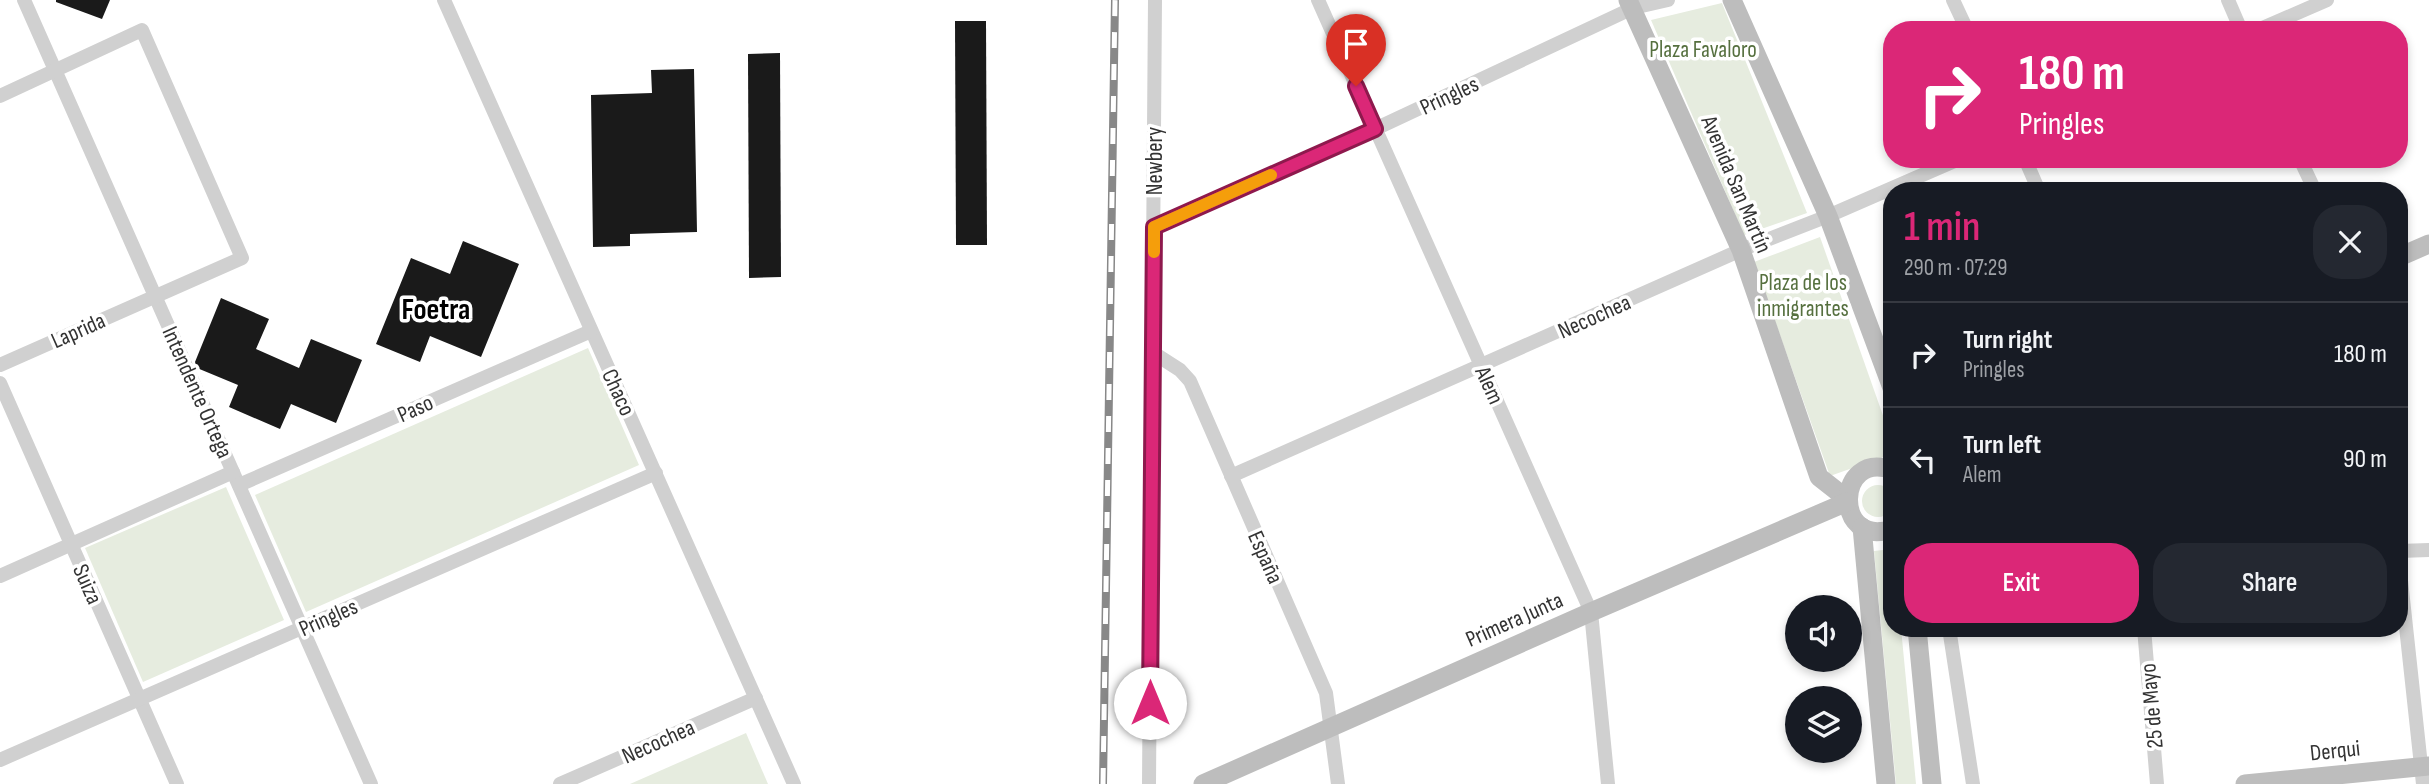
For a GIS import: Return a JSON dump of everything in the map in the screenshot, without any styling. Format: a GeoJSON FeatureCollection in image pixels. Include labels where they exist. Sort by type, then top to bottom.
{"type":"FeatureCollection","features":[{"type":"Feature","properties":{"kind":"main road"},"geometry":{"type":"LineString","coordinates":[[1732,0],[1828,216],[1883,364]]}},
{"type":"Feature","properties":{"kind":"main road","name":"Avenida San Martín"},"geometry":{"type":"LineString","coordinates":[[1631,4],[1741,250],[1819,477],[1847,500]]}},
{"type":"Feature","properties":{"kind":"main road"},"geometry":{"type":"LineString","coordinates":[[2408,253],[2429,244]]}},
{"type":"Feature","properties":{"kind":"main road"},"geometry":{"type":"LineString","coordinates":[[1883,468],[1875,467],[1858,475],[1851,483],[1847,500],[1853,519],[1862,527],[1876,532],[1883,531]]}},
{"type":"Feature","properties":{"kind":"main road","name":"Primera Junta"},"geometry":{"type":"LineString","coordinates":[[1203,784],[1847,500]]}},
{"type":"Feature","properties":{"kind":"main road"},"geometry":{"type":"LineString","coordinates":[[1862,527],[1886,784]]}},
{"type":"Feature","properties":{"kind":"main road"},"geometry":{"type":"LineString","coordinates":[[1918,637],[1932,784]]}},
{"type":"Feature","properties":{"kind":"main road","name":"Derqui"},"geometry":{"type":"LineString","coordinates":[[2245,784],[2424,772]]}},
{"type":"Feature","properties":{"kind":"street","name":"Intendente Ortega"},"geometry":{"type":"LineString","coordinates":[[24,0],[371,784]]}},
{"type":"Feature","properties":{"kind":"street","name":"Chaco"},"geometry":{"type":"LineString","coordinates":[[444,0],[794,784]]}},
{"type":"Feature","properties":{"kind":"street","name":"Newbery"},"geometry":{"type":"LineString","coordinates":[[1149,784],[1155,0]]}},
{"type":"Feature","properties":{"kind":"street","name":"Alem"},"geometry":{"type":"LineString","coordinates":[[1318,0],[1591,612],[1608,784]]}},
{"type":"Feature","properties":{"kind":"street","name":"Pringles"},"geometry":{"type":"LineString","coordinates":[[1154,227],[1375,129],[1631,4],[1668,0]]}},
{"type":"Feature","properties":{"kind":"street"},"geometry":{"type":"LineString","coordinates":[[1953,0],[1963,21]]}},
{"type":"Feature","properties":{"kind":"street"},"geometry":{"type":"LineString","coordinates":[[2228,0],[2237,21]]}},
{"type":"Feature","properties":{"kind":"street"},"geometry":{"type":"LineString","coordinates":[[2279,21],[2327,0]]}},
{"type":"Feature","properties":{"kind":"street","name":"Laprida"},"geometry":{"type":"LineString","coordinates":[[0,365],[243,258],[142,30],[56,71]]}},
{"type":"Feature","properties":{"kind":"street"},"geometry":{"type":"LineString","coordinates":[[0,96],[56,71]]}},
{"type":"Feature","properties":{"kind":"street","name":"Necochea"},"geometry":{"type":"LineString","coordinates":[[1906,182],[1937,168]]}},
{"type":"Feature","properties":{"kind":"street","name":"Necochea"},"geometry":{"type":"LineString","coordinates":[[1231,476],[1741,250],[1883,192]]}},
{"type":"Feature","properties":{"kind":"street","name":"Paso"},"geometry":{"type":"LineString","coordinates":[[0,576],[591,331]]}},
{"type":"Feature","properties":{"kind":"street","name":"España"},"geometry":{"type":"LineString","coordinates":[[1152,352],[1180,370],[1190,381],[1326,694],[1338,784]]}},
{"type":"Feature","properties":{"kind":"street","name":"Suiza"},"geometry":{"type":"LineString","coordinates":[[0,383],[177,784]]}},
{"type":"Feature","properties":{"kind":"street","name":"Pringles"},"geometry":{"type":"LineString","coordinates":[[0,760],[656,473]]}},
{"type":"Feature","properties":{"kind":"street"},"geometry":{"type":"LineString","coordinates":[[2408,551],[2429,550]]}},
{"type":"Feature","properties":{"kind":"street"},"geometry":{"type":"LineString","coordinates":[[1950,637],[1973,784]]}},
{"type":"Feature","properties":{"kind":"street","name":"25 de Mayo"},"geometry":{"type":"LineString","coordinates":[[2145,637],[2157,784]]}},
{"type":"Feature","properties":{"kind":"street"},"geometry":{"type":"LineString","coordinates":[[2408,637],[2424,772]]}},
{"type":"Feature","properties":{"kind":"street","name":"Necochea"},"geometry":{"type":"LineString","coordinates":[[560,784],[585,779],[756,698]]}},
{"type":"Feature","properties":{"kind":"green space","name":"Plaza Favaloro"},"geometry":{"type":"Polygon","coordinates":[[[1722,3],[1807,213],[1744,235],[1651,20],[1722,3]]]}},
{"type":"Feature","properties":{"kind":"green space","name":"Plaza de los inmigrantes"},"geometry":{"type":"Polygon","coordinates":[[[1820,237],[1883,416],[1883,457],[1830,476],[1754,262],[1820,237]]]}},
{"type":"Feature","properties":{"kind":"green space"},"geometry":{"type":"Polygon","coordinates":[[[588,348],[639,465],[306,612],[255,495],[588,348]]]}},
{"type":"Feature","properties":{"kind":"green space"},"geometry":{"type":"Polygon","coordinates":[[[1883,486],[1883,516],[1878,517],[1867,512],[1862,501],[1867,490],[1883,486]]]}},
{"type":"Feature","properties":{"kind":"green space"},"geometry":{"type":"Polygon","coordinates":[[[226,487],[284,620],[143,682],[85,548],[226,487]]]}},
{"type":"Feature","properties":{"kind":"green space"},"geometry":{"type":"Polygon","coordinates":[[[1883,550],[1883,637],[1902,637],[1916,784],[1896,784],[1874,551],[1883,550]]]}},
{"type":"Feature","properties":{"kind":"green space"},"geometry":{"type":"Polygon","coordinates":[[[746,733],[768,784],[630,784],[746,733]]]}},
{"type":"Feature","properties":{"kind":"building"},"geometry":{"type":"Polygon","coordinates":[[[56,0],[110,0],[102,19],[56,0]]]}},
{"type":"Feature","properties":{"kind":"building"},"geometry":{"type":"Polygon","coordinates":[[[955,21],[986,21],[987,245],[956,245],[955,21]]]}},
{"type":"Feature","properties":{"kind":"building"},"geometry":{"type":"Polygon","coordinates":[[[780,53],[781,277],[749,278],[748,54],[780,53]]]}},
{"type":"Feature","properties":{"kind":"building"},"geometry":{"type":"Polygon","coordinates":[[[694,69],[697,232],[630,234],[630,246],[593,247],[591,95],[652,93],[651,70],[694,69]]]}},
{"type":"Feature","properties":{"kind":"building"},"geometry":{"type":"Polygon","coordinates":[[[463,241],[519,264],[481,357],[430,336],[420,362],[376,344],[411,258],[450,274],[463,241]]]}},
{"type":"Feature","properties":{"kind":"building"},"geometry":{"type":"Polygon","coordinates":[[[221,298],[269,319],[256,349],[299,368],[311,339],[362,360],[336,423],[291,404],[280,429],[229,407],[238,385],[197,368],[195,362],[221,298]]]}},
{"type":"Feature","properties":{"kind":"railway"},"geometry":{"type":"LineString","coordinates":[[1103,784],[1115,0]]}},
{"type":"Feature","properties":{"kind":"slow traffic"},"geometry":{"type":"LineString","coordinates":[[1154,252],[1154,227],[1271,175]]}},
{"type":"Feature","properties":{"kind":"district","name":"Foetra"},"geometry":{"type":"Point","coordinates":[436,309]}},
{"type":"Feature","properties":{"kind":"route"},"geometry":{"type":"LineString","coordinates":[[1150,703],[1154,227],[1375,129],[1356,86]]}}]}
